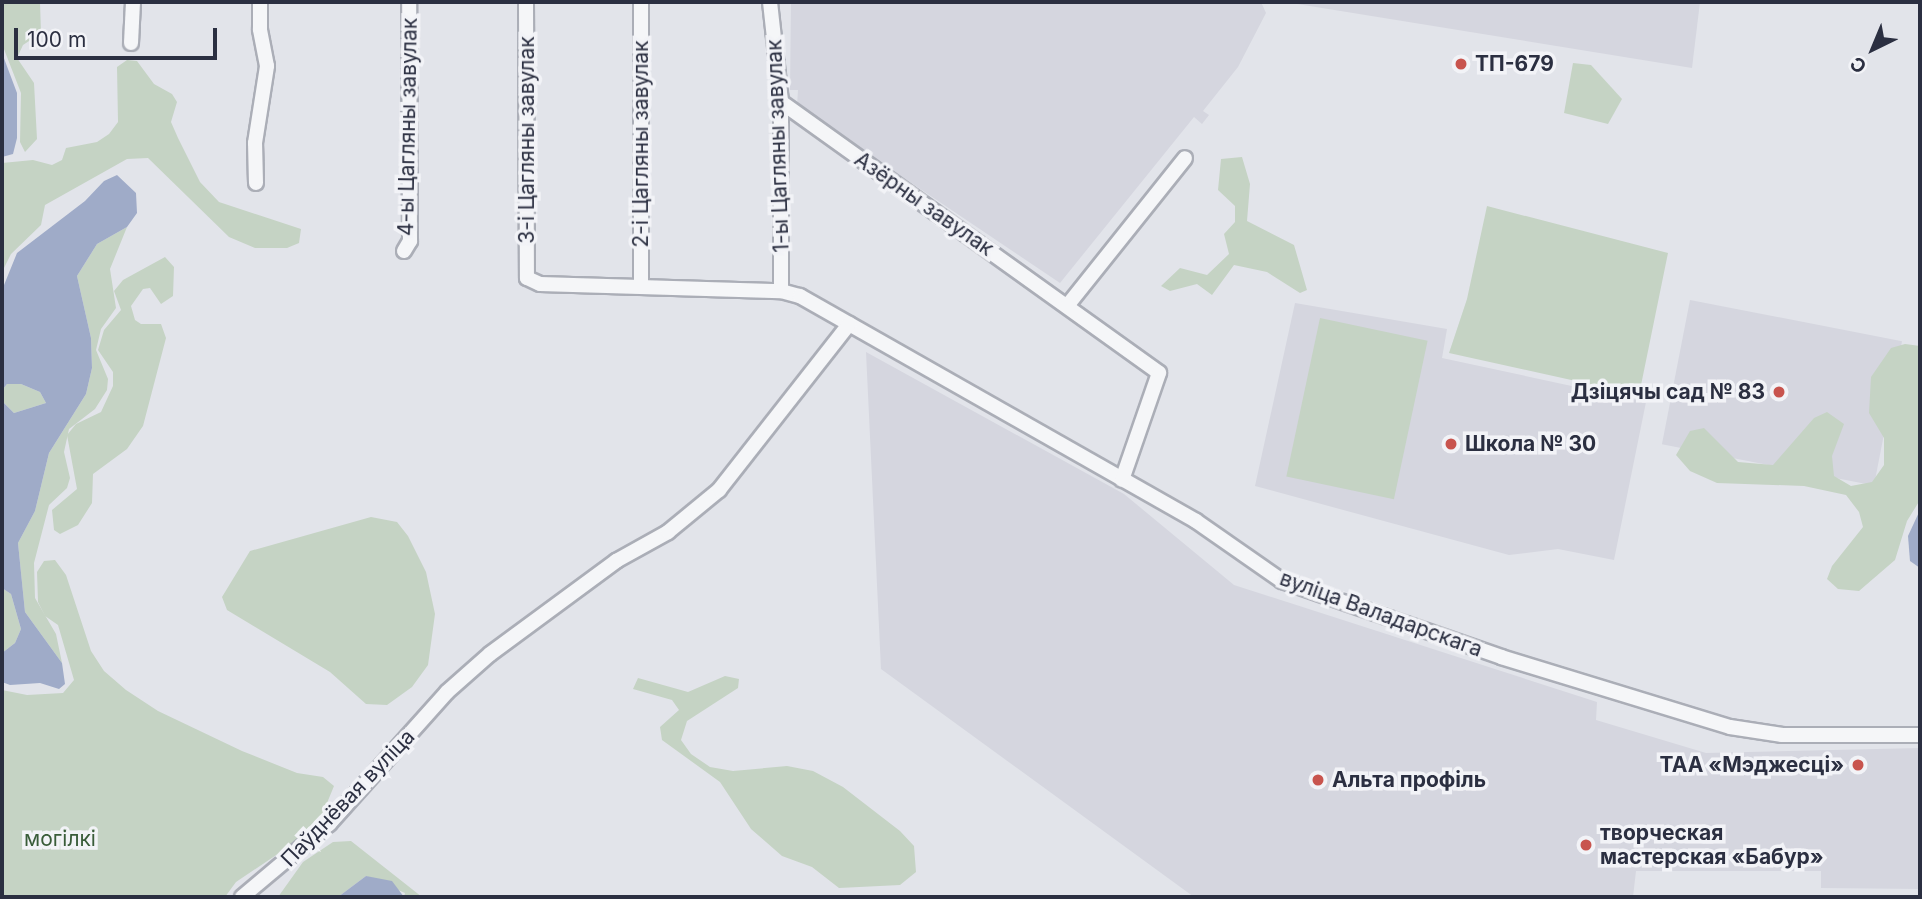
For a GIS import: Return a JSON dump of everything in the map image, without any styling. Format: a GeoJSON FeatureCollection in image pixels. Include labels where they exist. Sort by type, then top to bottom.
{"type":"FeatureCollection","features":[{"type":"Feature","properties":{"kind":"street"},"geometry":{"type":"LineString","coordinates":[[131,43],[132,2]]}},
{"type":"Feature","properties":{"kind":"street"},"geometry":{"type":"LineString","coordinates":[[256,183],[255,144],[267,66],[260,29],[260,2]]}},
{"type":"Feature","properties":{"kind":"street","name":"4-ы Цагляны завулак"},"geometry":{"type":"LineString","coordinates":[[404,251],[410,241],[409,2]]}},
{"type":"Feature","properties":{"kind":"street","name":"3-і Цагляны завулак"},"geometry":{"type":"LineString","coordinates":[[526,2],[527,278],[540,284],[641,286]]}},
{"type":"Feature","properties":{"kind":"street","name":"2-і Цагляны завулак"},"geometry":{"type":"LineString","coordinates":[[641,2],[641,286]]}},
{"type":"Feature","properties":{"kind":"street","name":"1-ы Цагляны завулак"},"geometry":{"type":"LineString","coordinates":[[770,2],[781,102],[781,291]]}},
{"type":"Feature","properties":{"kind":"street","name":"Азёрны завулак"},"geometry":{"type":"LineString","coordinates":[[781,102],[1159,373],[1122,480]]}},
{"type":"Feature","properties":{"kind":"street"},"geometry":{"type":"LineString","coordinates":[[1067,306],[1185,158]]}},
{"type":"Feature","properties":{"kind":"street"},"geometry":{"type":"LineString","coordinates":[[641,286],[672,291],[781,291]]}},
{"type":"Feature","properties":{"kind":"street","name":"вуліца Валадарскага"},"geometry":{"type":"LineString","coordinates":[[781,291],[849,324],[1196,521],[1282,581],[1624,697],[1730,727],[1782,735],[1920,735]]}},
{"type":"Feature","properties":{"kind":"street","name":"Паўднёвая вуліца"},"geometry":{"type":"LineString","coordinates":[[242,897],[328,824],[447,692],[489,654],[616,561],[668,532],[719,491],[849,324]]}},
{"type":"Feature","properties":{"kind":"shaded area"},"geometry":{"type":"Polygon","coordinates":[[[791,2],[1261,2],[1266,13],[1238,67],[1203,111],[1209,115],[1202,124],[1194,117],[1060,283],[797,106],[798,90],[790,90],[791,2]]]}},
{"type":"Feature","properties":{"kind":"shaded area"},"geometry":{"type":"Polygon","coordinates":[[[1285,2],[1700,2],[1692,68],[1285,2]]]}},
{"type":"Feature","properties":{"kind":"shaded area","name":"Дзіцячы сад № 83"},"geometry":{"type":"Polygon","coordinates":[[[1690,300],[1902,341],[1874,486],[1662,444],[1690,300]]]}},
{"type":"Feature","properties":{"kind":"shaded area","name":"Школа № 30"},"geometry":{"type":"Polygon","coordinates":[[[1295,303],[1447,329],[1442,358],[1646,402],[1614,560],[1558,549],[1509,555],[1255,486],[1295,303]]]}},
{"type":"Feature","properties":{"kind":"shaded area"},"geometry":{"type":"Polygon","coordinates":[[[866,352],[1124,494],[1234,585],[1597,702],[1596,720],[1706,753],[1920,748],[1920,889],[1821,888],[1821,871],[1636,871],[1633,897],[1194,897],[881,669],[866,352]]]}},
{"type":"Feature","properties":{"kind":"green space"},"geometry":{"type":"Polygon","coordinates":[[[2,2],[40,2],[41,33],[23,45],[17,58],[34,83],[37,139],[25,152],[20,142],[21,93],[2,44],[2,2]]]}},
{"type":"Feature","properties":{"kind":"green space"},"geometry":{"type":"Polygon","coordinates":[[[127,60],[137,61],[154,84],[172,94],[177,102],[171,122],[200,182],[219,202],[301,229],[299,243],[287,248],[255,248],[229,237],[148,158],[127,159],[45,205],[41,225],[11,254],[2,272],[2,163],[33,160],[52,165],[62,160],[66,148],[97,142],[109,134],[118,122],[117,67],[127,60]]]}},
{"type":"Feature","properties":{"kind":"green space"},"geometry":{"type":"Polygon","coordinates":[[[1573,63],[1591,65],[1622,99],[1608,124],[1564,113],[1573,63]]]}},
{"type":"Feature","properties":{"kind":"green space"},"geometry":{"type":"Polygon","coordinates":[[[1242,157],[1250,184],[1247,221],[1294,245],[1307,290],[1300,293],[1267,272],[1234,265],[1212,295],[1197,284],[1170,291],[1161,286],[1180,268],[1207,275],[1229,254],[1224,234],[1235,222],[1235,206],[1218,190],[1221,159],[1242,157]]]}},
{"type":"Feature","properties":{"kind":"green space"},"geometry":{"type":"Polygon","coordinates":[[[1487,206],[1668,253],[1639,395],[1449,353],[1467,299],[1487,206]]]}},
{"type":"Feature","properties":{"kind":"green space"},"geometry":{"type":"Polygon","coordinates":[[[127,227],[110,269],[116,308],[101,329],[96,350],[108,379],[107,390],[95,409],[69,429],[64,452],[70,478],[67,488],[49,505],[34,563],[35,598],[56,634],[62,663],[25,612],[18,543],[35,511],[49,453],[86,394],[92,368],[91,338],[77,276],[97,244],[127,227]]]}},
{"type":"Feature","properties":{"kind":"green space"},"geometry":{"type":"Polygon","coordinates":[[[165,257],[174,267],[173,296],[161,304],[150,288],[143,289],[131,306],[135,320],[141,324],[161,324],[166,338],[143,426],[127,449],[93,474],[92,503],[78,525],[60,534],[54,530],[52,510],[77,489],[67,435],[76,424],[101,412],[113,386],[113,372],[98,350],[104,330],[121,310],[114,291],[123,280],[165,257]]]}},
{"type":"Feature","properties":{"kind":"green space"},"geometry":{"type":"Polygon","coordinates":[[[1320,318],[1428,341],[1394,499],[1286,476],[1320,318]]]}},
{"type":"Feature","properties":{"kind":"green space"},"geometry":{"type":"Polygon","coordinates":[[[1905,344],[1920,346],[1920,500],[1907,521],[1895,560],[1859,591],[1838,589],[1827,579],[1832,566],[1863,527],[1859,512],[1846,495],[1804,486],[1717,483],[1690,471],[1676,455],[1690,431],[1704,428],[1738,462],[1773,465],[1814,418],[1827,412],[1844,424],[1832,456],[1834,476],[1851,486],[1872,482],[1884,465],[1884,438],[1869,413],[1871,377],[1891,348],[1905,344]]]}},
{"type":"Feature","properties":{"kind":"green space"},"geometry":{"type":"Polygon","coordinates":[[[7,384],[21,384],[40,392],[46,403],[14,413],[4,403],[3,389],[7,384]]]}},
{"type":"Feature","properties":{"kind":"green space"},"geometry":{"type":"Polygon","coordinates":[[[371,517],[397,522],[408,536],[426,572],[435,614],[428,665],[412,687],[387,705],[366,704],[330,672],[227,610],[222,597],[250,551],[371,517]]]}},
{"type":"Feature","properties":{"kind":"green space","name":"могілкі"},"geometry":{"type":"Polygon","coordinates":[[[55,560],[66,575],[91,651],[104,671],[126,690],[158,711],[242,751],[297,773],[323,777],[334,786],[320,820],[300,839],[236,882],[225,897],[2,897],[2,690],[27,695],[63,693],[74,680],[58,625],[45,616],[38,602],[37,572],[44,561],[55,560]]]}},
{"type":"Feature","properties":{"kind":"green space"},"geometry":{"type":"Polygon","coordinates":[[[2,588],[11,594],[21,629],[15,643],[2,653],[2,588]]]}},
{"type":"Feature","properties":{"kind":"green space"},"geometry":{"type":"Polygon","coordinates":[[[725,676],[739,679],[738,688],[687,721],[681,740],[691,754],[710,767],[733,771],[787,766],[813,771],[843,787],[900,831],[914,846],[916,872],[900,885],[839,888],[812,867],[782,856],[751,829],[720,782],[662,740],[660,727],[679,710],[672,700],[633,689],[638,678],[688,692],[725,676]]]}},
{"type":"Feature","properties":{"kind":"green space"},"geometry":{"type":"Polygon","coordinates":[[[351,841],[422,897],[404,897],[405,893],[366,876],[338,897],[278,897],[303,862],[333,842],[351,841]]]}},
{"type":"Feature","properties":{"kind":"water"},"geometry":{"type":"Polygon","coordinates":[[[2,53],[17,93],[17,138],[13,154],[2,157],[2,53]]]}},
{"type":"Feature","properties":{"kind":"water"},"geometry":{"type":"Polygon","coordinates":[[[117,175],[136,193],[137,213],[127,227],[97,244],[77,276],[91,338],[92,368],[86,394],[49,453],[35,511],[18,543],[25,612],[62,663],[65,684],[59,689],[40,683],[10,685],[2,682],[2,653],[15,643],[21,629],[11,594],[2,588],[2,290],[17,253],[85,201],[104,181],[117,175]],[[7,384],[3,389],[4,403],[14,413],[46,403],[40,392],[21,384],[7,384]]]}},
{"type":"Feature","properties":{"kind":"water"},"geometry":{"type":"Polygon","coordinates":[[[1920,510],[1920,568],[1910,561],[1908,536],[1920,510]]]}},
{"type":"Feature","properties":{"kind":"water"},"geometry":{"type":"Polygon","coordinates":[[[366,876],[392,881],[404,897],[338,897],[366,876]]]}},
{"type":"Feature","properties":{"kind":"place","name":"ТП-679"},"geometry":{"type":"Point","coordinates":[1461,64]}},
{"type":"Feature","properties":{"kind":"place","name":"Дзіцячы сад № 83"},"geometry":{"type":"Point","coordinates":[1779,392]}},
{"type":"Feature","properties":{"kind":"place","name":"Школа № 30"},"geometry":{"type":"Point","coordinates":[1451,444]}},
{"type":"Feature","properties":{"kind":"place","name":"ТАА «Мэджесці»"},"geometry":{"type":"Point","coordinates":[1858,765]}},
{"type":"Feature","properties":{"kind":"place","name":"Альта профіль"},"geometry":{"type":"Point","coordinates":[1318,780]}},
{"type":"Feature","properties":{"kind":"place","name":"творческая мастерская «Бабур»"},"geometry":{"type":"Point","coordinates":[1586,845]}}]}
